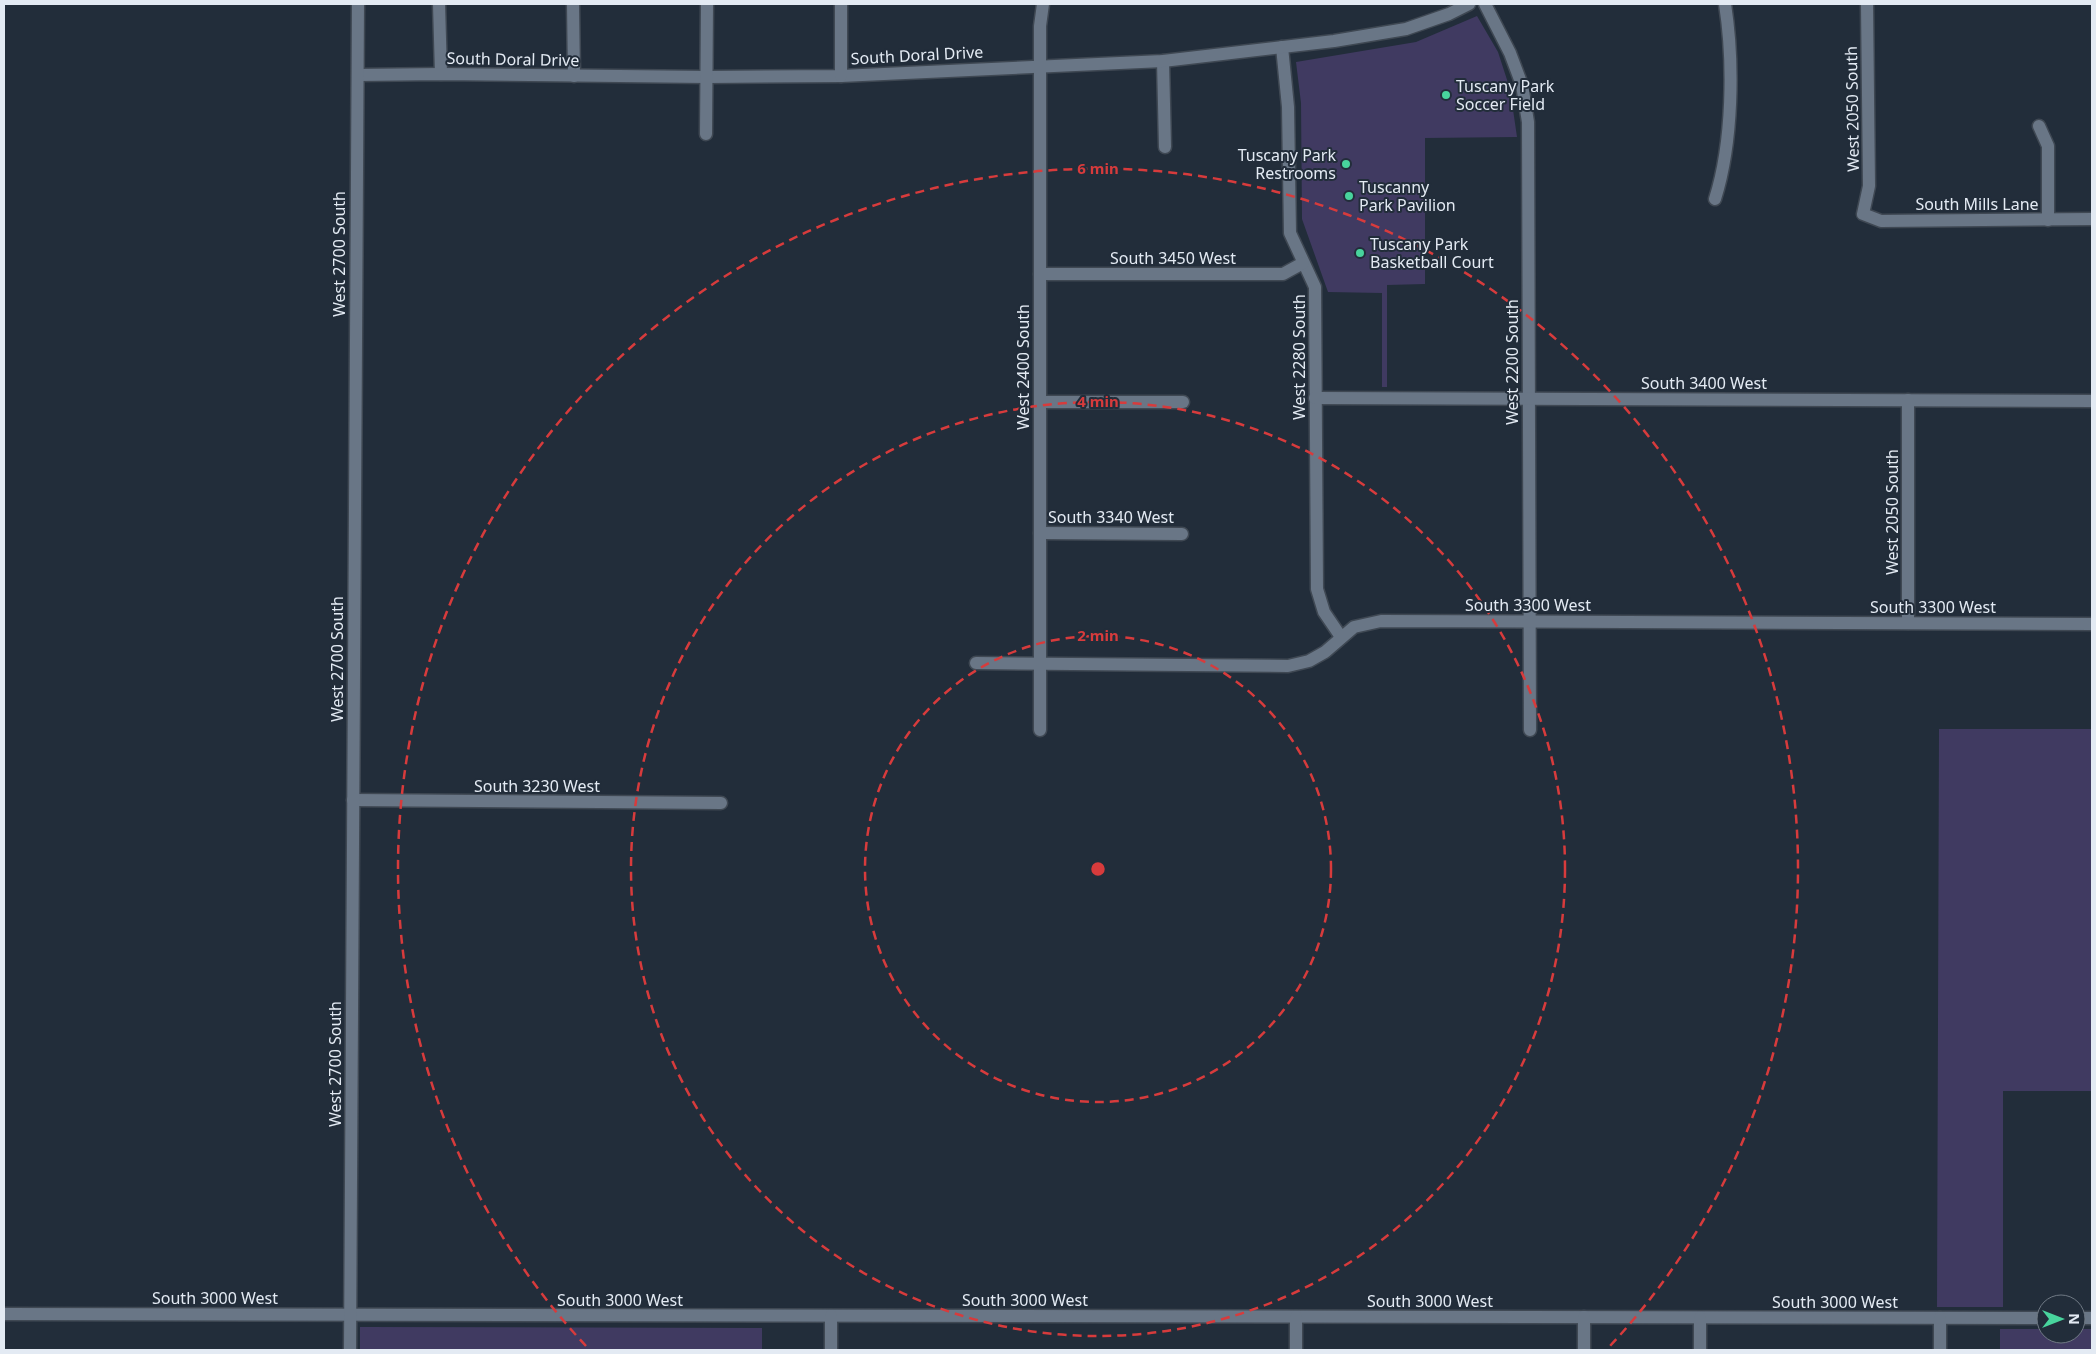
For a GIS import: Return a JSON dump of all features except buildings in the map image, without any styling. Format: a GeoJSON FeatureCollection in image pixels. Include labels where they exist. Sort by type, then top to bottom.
{"type":"FeatureCollection","features":[{"type":"Feature","properties":{"kind":"street","name":"West 2700 South"},"geometry":{"type":"LineString","coordinates":[[350,1350],[358,4]]}},
{"type":"Feature","properties":{"kind":"street"},"geometry":{"type":"LineString","coordinates":[[440,4],[441,74]]}},
{"type":"Feature","properties":{"kind":"street"},"geometry":{"type":"LineString","coordinates":[[573,4],[574,76]]}},
{"type":"Feature","properties":{"kind":"street"},"geometry":{"type":"LineString","coordinates":[[706,134],[708,4]]}},
{"type":"Feature","properties":{"kind":"street"},"geometry":{"type":"LineString","coordinates":[[841,4],[841,76]]}},
{"type":"Feature","properties":{"kind":"street","name":"West 2400 South"},"geometry":{"type":"LineString","coordinates":[[1040,730],[1040,26],[1043,4]]}},
{"type":"Feature","properties":{"kind":"street","name":"South Doral Drive"},"geometry":{"type":"LineString","coordinates":[[358,75],[841,76],[1163,61],[1334,41],[1406,29],[1449,14],[1469,4]]}},
{"type":"Feature","properties":{"kind":"street","name":"West 2200 South"},"geometry":{"type":"LineString","coordinates":[[1486,4],[1510,53],[1522,85],[1528,122],[1530,730]]}},
{"type":"Feature","properties":{"kind":"street"},"geometry":{"type":"LineString","coordinates":[[1715,198],[1720,182],[1727,136],[1729,87],[1728,28],[1725,4]]}},
{"type":"Feature","properties":{"kind":"street","name":"West 2050 South"},"geometry":{"type":"LineString","coordinates":[[1863,214],[1869,186],[1867,4]]}},
{"type":"Feature","properties":{"kind":"street","name":"West 2280 South"},"geometry":{"type":"LineString","coordinates":[[1282,47],[1288,107],[1290,233],[1315,287],[1317,589],[1324,612],[1341,637]]}},
{"type":"Feature","properties":{"kind":"street"},"geometry":{"type":"LineString","coordinates":[[1163,61],[1165,147]]}},
{"type":"Feature","properties":{"kind":"street"},"geometry":{"type":"LineString","coordinates":[[2039,126],[2048,146],[2048,220]]}},
{"type":"Feature","properties":{"kind":"street","name":"South Mills Lane"},"geometry":{"type":"LineString","coordinates":[[1863,214],[1881,221],[2092,219]]}},
{"type":"Feature","properties":{"kind":"street","name":"South 3450 West"},"geometry":{"type":"LineString","coordinates":[[1040,274],[1283,274],[1303,263]]}},
{"type":"Feature","properties":{"kind":"street","name":"South 3400 West"},"geometry":{"type":"LineString","coordinates":[[1316,398],[2092,400]]}},
{"type":"Feature","properties":{"kind":"street","name":"West 2050 South"},"geometry":{"type":"LineString","coordinates":[[1908,400],[1908,624]]}},
{"type":"Feature","properties":{"kind":"street"},"geometry":{"type":"LineString","coordinates":[[1040,402],[1182,402]]}},
{"type":"Feature","properties":{"kind":"street","name":"South 3340 West"},"geometry":{"type":"LineString","coordinates":[[1040,533],[1182,534]]}},
{"type":"Feature","properties":{"kind":"street","name":"South 3300 West"},"geometry":{"type":"LineString","coordinates":[[976,663],[1288,666],[1309,661],[1325,652],[1354,627],[1381,621],[2092,624]]}},
{"type":"Feature","properties":{"kind":"street","name":"South 3230 West"},"geometry":{"type":"LineString","coordinates":[[353,800],[721,803]]}},
{"type":"Feature","properties":{"kind":"street","name":"South 3000 West"},"geometry":{"type":"LineString","coordinates":[[4,1314],[2036,1318]]}},
{"type":"Feature","properties":{"kind":"street"},"geometry":{"type":"LineString","coordinates":[[830,1316],[831,1350]]}},
{"type":"Feature","properties":{"kind":"street"},"geometry":{"type":"LineString","coordinates":[[1296,1317],[1296,1350]]}},
{"type":"Feature","properties":{"kind":"street"},"geometry":{"type":"LineString","coordinates":[[1584,1317],[1584,1350]]}},
{"type":"Feature","properties":{"kind":"street"},"geometry":{"type":"LineString","coordinates":[[1700,1318],[1700,1350]]}},
{"type":"Feature","properties":{"kind":"street"},"geometry":{"type":"LineString","coordinates":[[1940,1318],[1940,1350]]}},
{"type":"Feature","properties":{"kind":"shaded area"},"geometry":{"type":"Polygon","coordinates":[[[1477,16],[1498,52],[1510,89],[1517,137],[1425,138],[1425,284],[1387,285],[1387,387],[1382,387],[1382,293],[1328,292],[1302,219],[1301,103],[1296,62],[1416,42],[1477,16]]]}},
{"type":"Feature","properties":{"kind":"shaded area"},"geometry":{"type":"Polygon","coordinates":[[[1939,729],[2092,729],[2092,1091],[2003,1091],[2003,1307],[1937,1307],[1939,729]]]}},
{"type":"Feature","properties":{"kind":"shaded area"},"geometry":{"type":"Polygon","coordinates":[[[360,1327],[762,1328],[762,1350],[360,1350],[360,1327]]]}},
{"type":"Feature","properties":{"kind":"shaded area"},"geometry":{"type":"Polygon","coordinates":[[[2000,1329],[2036,1329],[2036,1344],[2086,1344],[2086,1329],[2092,1329],[2092,1350],[2000,1350],[2000,1329]]]}},
{"type":"Feature","properties":{"kind":"place","name":"Tuscany Park Soccer Field"},"geometry":{"type":"Point","coordinates":[1446,95]}},
{"type":"Feature","properties":{"kind":"place","name":"Tuscany Park Restrooms"},"geometry":{"type":"Point","coordinates":[1346,164]}},
{"type":"Feature","properties":{"kind":"place","name":"Tuscanny Park Pavilion"},"geometry":{"type":"Point","coordinates":[1349,196]}},
{"type":"Feature","properties":{"kind":"place","name":"Tuscany Park Basketball Court"},"geometry":{"type":"Point","coordinates":[1360,253]}}]}
